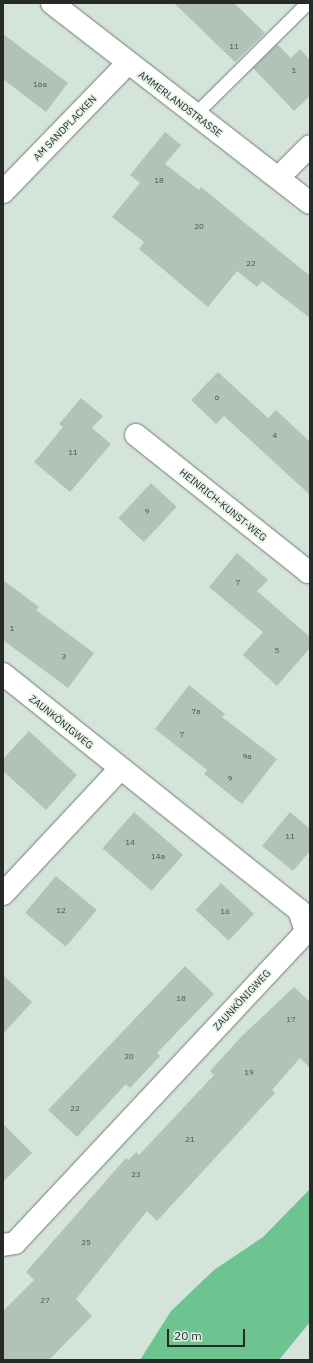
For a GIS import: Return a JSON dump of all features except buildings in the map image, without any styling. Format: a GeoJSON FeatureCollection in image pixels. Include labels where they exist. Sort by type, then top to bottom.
{"type":"FeatureCollection","features":[{"type":"Feature","properties":{"kind":"street","name":"AMMERLANDSTRASSE"},"geometry":{"type":"LineString","coordinates":[[52,3],[194,115],[310,202]]}},
{"type":"Feature","properties":{"kind":"street","name":"AM SANDPLACKEN"},"geometry":{"type":"LineString","coordinates":[[3,192],[128,63]]}},
{"type":"Feature","properties":{"kind":"street"},"geometry":{"type":"LineString","coordinates":[[278,178],[310,146]]}},
{"type":"Feature","properties":{"kind":"street","name":"HEINRICH-KUNST-WEG"},"geometry":{"type":"LineString","coordinates":[[136,435],[308,572],[310,570]]}},
{"type":"Feature","properties":{"kind":"street","name":"ZAUNKÖNIGWEG"},"geometry":{"type":"LineString","coordinates":[[3,674],[119,770],[298,910],[305,921],[306,932],[15,1243],[3,1245]]}},
{"type":"Feature","properties":{"kind":"street"},"geometry":{"type":"LineString","coordinates":[[3,894],[119,770]]}},
{"type":"Feature","properties":{"kind":"lane"},"geometry":{"type":"LineString","coordinates":[[194,115],[307,3]]}},
{"type":"Feature","properties":{"kind":"shaded area"},"geometry":{"type":"Polygon","coordinates":[[[310,1189],[310,1322],[279,1360],[140,1360],[171,1311],[214,1270],[263,1237],[310,1189]]]}}]}
